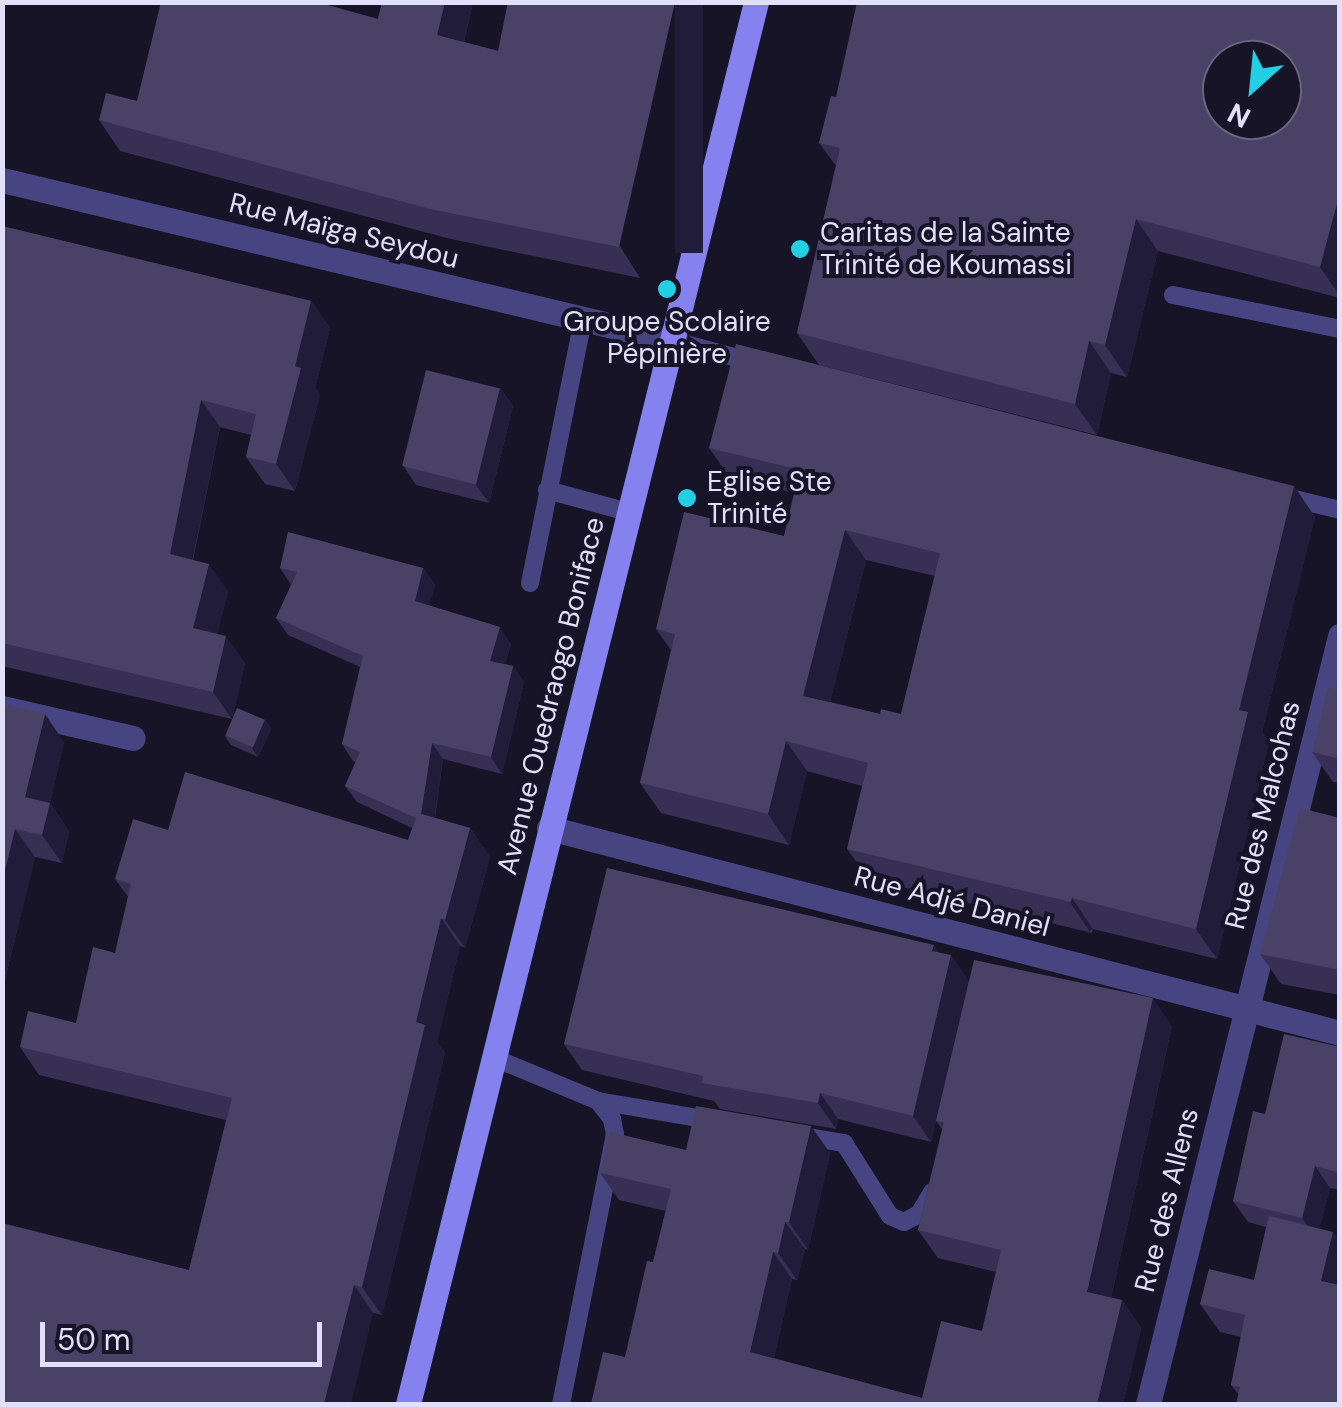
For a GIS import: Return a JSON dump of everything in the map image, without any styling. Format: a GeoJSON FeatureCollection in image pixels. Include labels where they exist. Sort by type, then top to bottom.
{"type":"FeatureCollection","features":[{"type":"Feature","properties":{"kind":"street","name":"Avenue Ouedraogo Boniface"},"geometry":{"type":"LineString","coordinates":[[408,1404],[756,2]]}},
{"type":"Feature","properties":{"kind":"street","name":"Rue Maïga Seydou"},"geometry":{"type":"LineString","coordinates":[[2,180],[671,340]]}},
{"type":"Feature","properties":{"kind":"street","name":"Rue des Malcohas"},"geometry":{"type":"LineString","coordinates":[[1245,1010],[1340,636]]}},
{"type":"Feature","properties":{"kind":"street"},"geometry":{"type":"LineString","coordinates":[[2,708],[132,738]]}},
{"type":"Feature","properties":{"kind":"street","name":"Rue Adjé Daniel"},"geometry":{"type":"LineString","coordinates":[[549,828],[989,952],[1340,1033]]}},
{"type":"Feature","properties":{"kind":"street","name":"Rue des Allens"},"geometry":{"type":"LineString","coordinates":[[1148,1404],[1245,1010]]}},
{"type":"Feature","properties":{"kind":"lane"},"geometry":{"type":"LineString","coordinates":[[1172,295],[1340,329]]}},
{"type":"Feature","properties":{"kind":"lane"},"geometry":{"type":"LineString","coordinates":[[530,583],[582,319]]}},
{"type":"Feature","properties":{"kind":"lane"},"geometry":{"type":"LineString","coordinates":[[671,340],[763,365]]}},
{"type":"Feature","properties":{"kind":"lane"},"geometry":{"type":"LineString","coordinates":[[546,490],[628,512]]}},
{"type":"Feature","properties":{"kind":"lane"},"geometry":{"type":"LineString","coordinates":[[1266,492],[1340,510]]}},
{"type":"Feature","properties":{"kind":"lane"},"geometry":{"type":"LineString","coordinates":[[492,1057],[598,1102],[730,1124]]}},
{"type":"Feature","properties":{"kind":"lane"},"geometry":{"type":"LineString","coordinates":[[561,1404],[614,1134],[612,1119],[598,1102]]}},
{"type":"Feature","properties":{"kind":"lane"},"geometry":{"type":"LineString","coordinates":[[787,1134],[844,1143],[890,1216],[904,1222],[930,1201],[939,1164]]}},
{"type":"Feature","properties":{"kind":"building"},"geometry":{"type":"Polygon","coordinates":[[[161,2],[317,2],[378,19],[382,2],[445,2],[437,35],[498,51],[508,2],[675,2],[619,247],[430,209],[99,120],[106,93],[137,101],[161,2]]]}},
{"type":"Feature","properties":{"kind":"building"},"geometry":{"type":"Polygon","coordinates":[[[857,2],[1340,2],[1340,192],[1320,267],[1136,219],[1105,345],[1089,341],[1075,404],[797,333],[840,148],[819,143],[831,96],[836,97],[857,2]]]}},
{"type":"Feature","properties":{"kind":"building"},"geometry":{"type":"Polygon","coordinates":[[[2,226],[311,301],[295,366],[301,368],[276,464],[246,457],[256,414],[201,400],[170,554],[209,564],[193,628],[226,636],[213,692],[2,643],[2,226]]]}},
{"type":"Feature","properties":{"kind":"building"},"geometry":{"type":"Polygon","coordinates":[[[736,344],[1294,486],[1239,710],[1248,712],[1196,929],[847,849],[868,763],[786,741],[768,814],[640,783],[675,634],[656,629],[684,512],[784,536],[800,470],[709,448],[736,344]],[[845,530],[803,696],[880,714],[881,709],[901,714],[940,553],[845,530]]]}},
{"type":"Feature","properties":{"kind":"building"},"geometry":{"type":"Polygon","coordinates":[[[426,370],[500,388],[476,484],[402,466],[426,370]]]}},
{"type":"Feature","properties":{"kind":"building"},"geometry":{"type":"Polygon","coordinates":[[[288,532],[423,568],[415,601],[500,627],[490,661],[513,666],[491,757],[432,743],[421,814],[416,818],[345,786],[360,752],[342,744],[363,656],[276,618],[297,572],[280,568],[288,532]]]}},
{"type":"Feature","properties":{"kind":"building"},"geometry":{"type":"Polygon","coordinates":[[[1328,687],[1340,690],[1340,759],[1312,752],[1328,687]]]}},
{"type":"Feature","properties":{"kind":"building"},"geometry":{"type":"Polygon","coordinates":[[[2,704],[45,714],[25,797],[50,803],[42,835],[15,829],[2,882],[2,704]]]}},
{"type":"Feature","properties":{"kind":"building"},"geometry":{"type":"Polygon","coordinates":[[[237,708],[265,720],[253,747],[225,736],[237,708]]]}},
{"type":"Feature","properties":{"kind":"building"},"geometry":{"type":"Polygon","coordinates":[[[185,772],[408,840],[418,813],[470,828],[445,920],[441,918],[416,1022],[425,1025],[362,1287],[354,1285],[324,1404],[2,1404],[2,1223],[189,1270],[232,1098],[20,1047],[28,1011],[76,1023],[93,947],[115,953],[131,884],[115,879],[133,819],[168,830],[185,772]]]}},
{"type":"Feature","properties":{"kind":"building"},"geometry":{"type":"Polygon","coordinates":[[[1300,808],[1340,818],[1340,970],[1260,954],[1300,808]]]}},
{"type":"Feature","properties":{"kind":"building"},"geometry":{"type":"Polygon","coordinates":[[[607,868],[934,945],[932,951],[951,955],[913,1116],[820,1093],[818,1103],[702,1083],[703,1076],[564,1044],[607,868]]]}},
{"type":"Feature","properties":{"kind":"building"},"geometry":{"type":"Polygon","coordinates":[[[974,960],[1153,998],[1087,1292],[1122,1300],[1097,1404],[591,1404],[603,1352],[625,1357],[647,1261],[653,1262],[671,1189],[600,1173],[610,1132],[686,1150],[696,1106],[811,1126],[789,1222],[785,1222],[778,1253],[773,1252],[750,1352],[922,1398],[941,1321],[982,1331],[1001,1250],[918,1230],[944,1122],[936,1121],[974,960]]]}},
{"type":"Feature","properties":{"kind":"building"},"geometry":{"type":"Polygon","coordinates":[[[1284,1034],[1340,1047],[1340,1173],[1315,1166],[1302,1218],[1233,1201],[1253,1111],[1265,1114],[1284,1034]]]}},
{"type":"Feature","properties":{"kind":"building"},"geometry":{"type":"Polygon","coordinates":[[[1269,1216],[1333,1232],[1321,1281],[1340,1285],[1340,1404],[1236,1404],[1240,1387],[1231,1385],[1245,1315],[1200,1304],[1209,1269],[1254,1280],[1269,1216]]]}},
{"type":"Feature","properties":{"kind":"place","name":"Caritas de la Sainte Trinité de Koumassi"},"geometry":{"type":"Point","coordinates":[800,249]}},
{"type":"Feature","properties":{"kind":"place","name":"Groupe Scolaire Pépinière"},"geometry":{"type":"Point","coordinates":[667,289]}},
{"type":"Feature","properties":{"kind":"place","name":"Eglise Ste Trinité"},"geometry":{"type":"Point","coordinates":[687,498]}}]}
